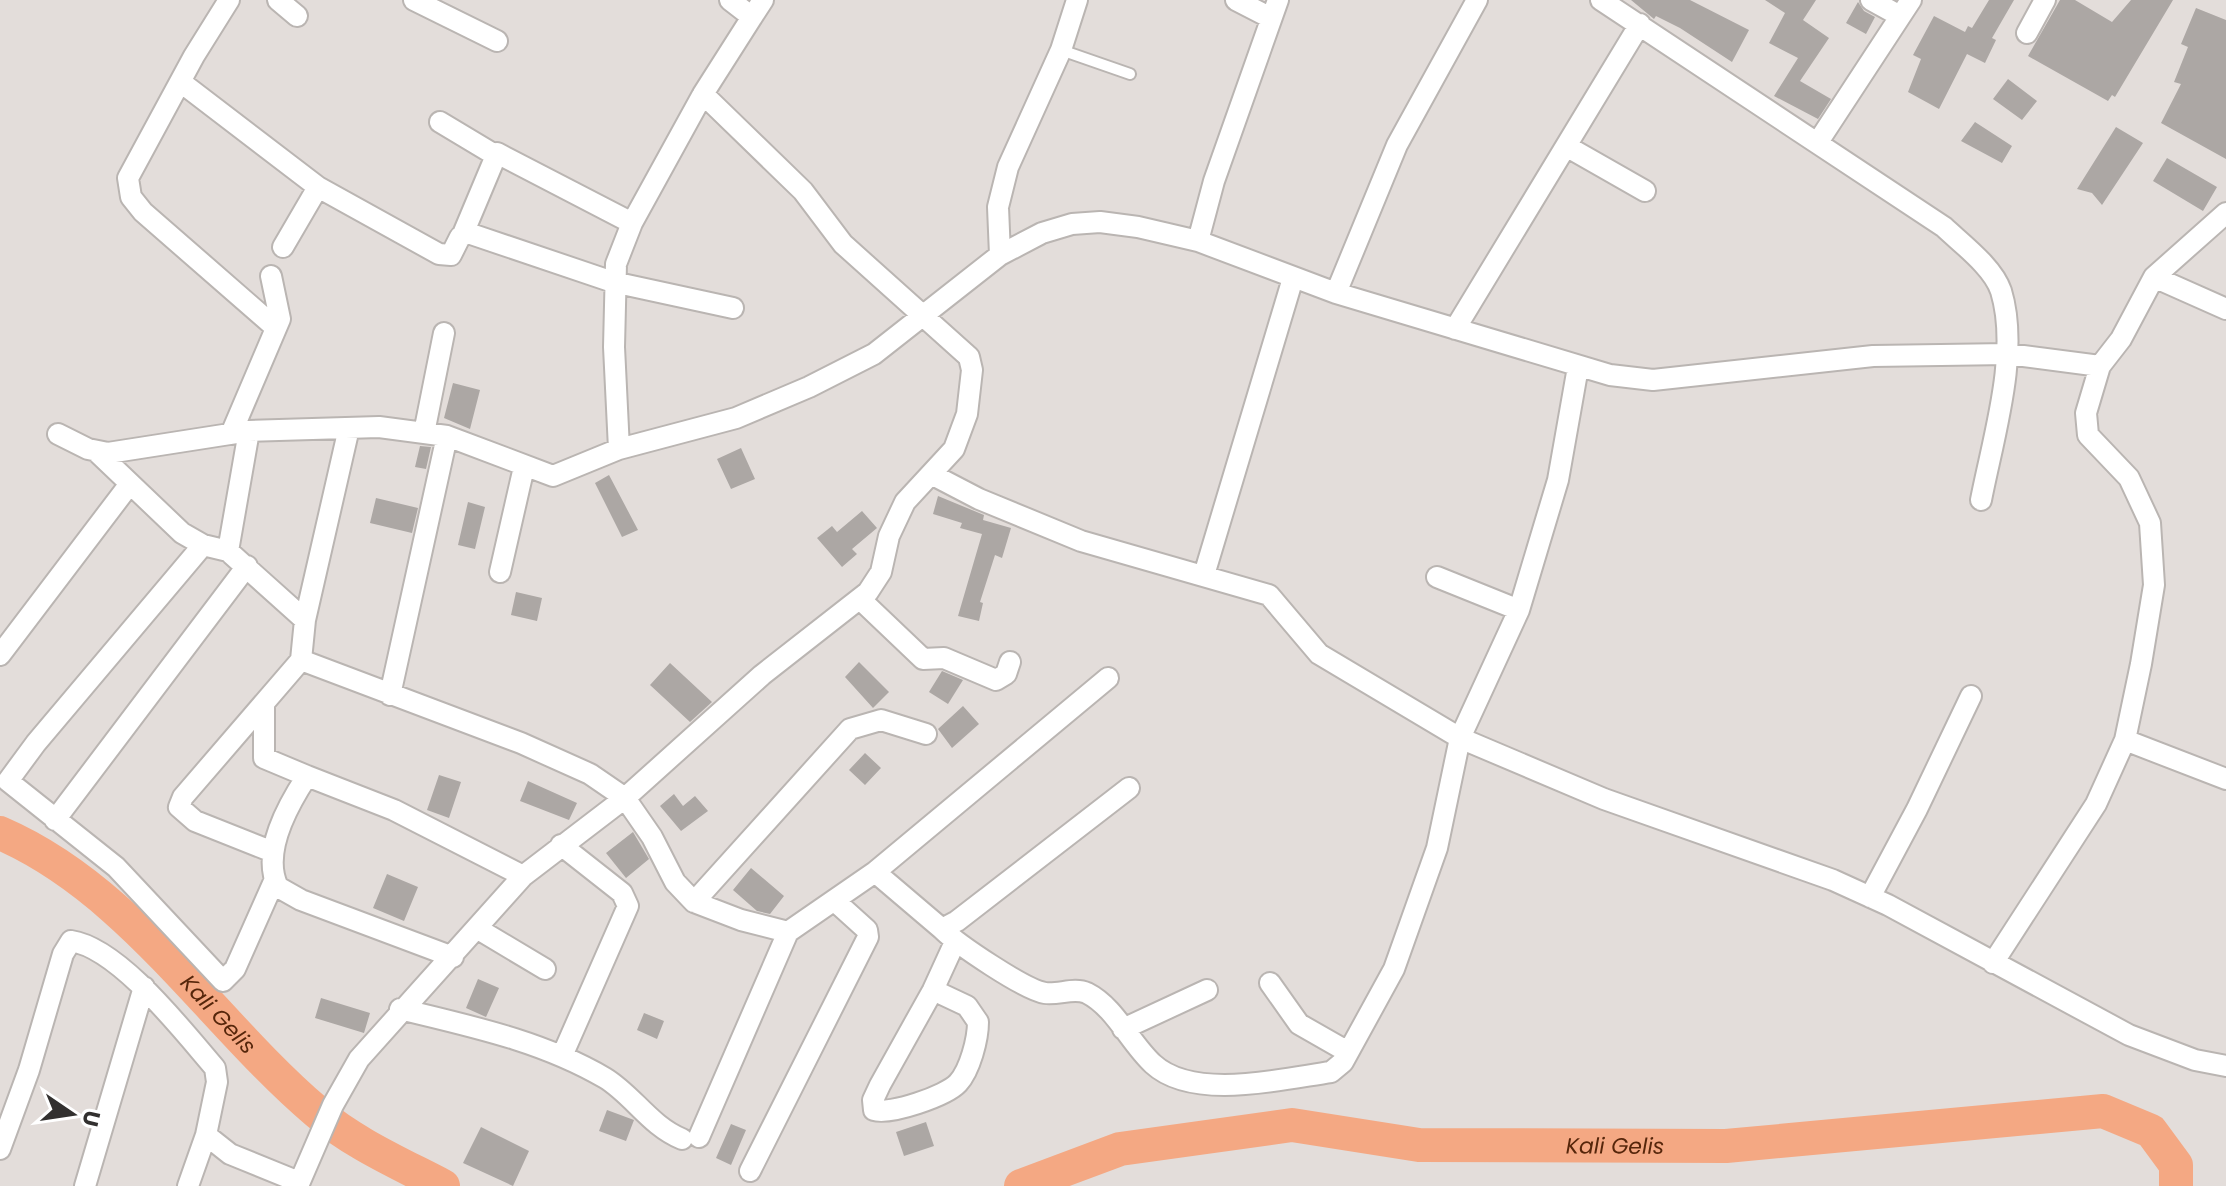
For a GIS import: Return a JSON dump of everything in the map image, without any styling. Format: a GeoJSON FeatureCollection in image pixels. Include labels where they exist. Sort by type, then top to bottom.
{"type":"FeatureCollection","features":[{"type":"Feature","properties":{"kind":"street"},"geometry":{"type":"LineString","coordinates":[[229,0],[128,178],[131,197],[143,212],[276,328]]}},
{"type":"Feature","properties":{"kind":"street"},"geometry":{"type":"LineString","coordinates":[[278,0],[297,16]]}},
{"type":"Feature","properties":{"kind":"street"},"geometry":{"type":"LineString","coordinates":[[414,0],[497,41]]}},
{"type":"Feature","properties":{"kind":"street"},"geometry":{"type":"LineString","coordinates":[[619,449],[613,282],[632,223],[703,94],[758,8],[730,0]]}},
{"type":"Feature","properties":{"kind":"street"},"geometry":{"type":"LineString","coordinates":[[1000,255],[998,207],[1008,167],[1061,50],[1077,0]]}},
{"type":"Feature","properties":{"kind":"street"},"geometry":{"type":"LineString","coordinates":[[1198,241],[1214,181],[1275,9],[1236,0]]}},
{"type":"Feature","properties":{"kind":"street"},"geometry":{"type":"LineString","coordinates":[[1336,293],[1397,145],[1454,35],[1477,0]]}},
{"type":"Feature","properties":{"kind":"street"},"geometry":{"type":"LineString","coordinates":[[1601,0],[1944,227],[1981,262],[2001,290],[2008,354],[1981,500]]}},
{"type":"Feature","properties":{"kind":"street"},"geometry":{"type":"LineString","coordinates":[[1818,142],[1905,8],[1871,0]]}},
{"type":"Feature","properties":{"kind":"street"},"geometry":{"type":"LineString","coordinates":[[2027,33],[2045,0]]}},
{"type":"Feature","properties":{"kind":"street"},"geometry":{"type":"LineString","coordinates":[[1455,329],[1640,24]]}},
{"type":"Feature","properties":{"kind":"street"},"geometry":{"type":"LineString","coordinates":[[182,83],[318,187],[439,254],[451,255],[463,234],[495,155]]}},
{"type":"Feature","properties":{"kind":"street"},"geometry":{"type":"LineString","coordinates":[[206,1135],[230,1154],[298,1184],[333,1105],[359,1059],[400,1009],[453,957],[523,876],[625,798],[762,675],[860,599],[881,572],[889,536],[905,502],[954,449],[967,414],[972,370],[960,346],[843,244],[803,191],[703,94]]}},
{"type":"Feature","properties":{"kind":"street"},"geometry":{"type":"LineString","coordinates":[[440,122],[495,155],[501,154],[632,223]]}},
{"type":"Feature","properties":{"kind":"street"},"geometry":{"type":"LineString","coordinates":[[1566,146],[1645,191]]}},
{"type":"Feature","properties":{"kind":"street"},"geometry":{"type":"LineString","coordinates":[[283,247],[318,187]]}},
{"type":"Feature","properties":{"kind":"street"},"geometry":{"type":"LineString","coordinates":[[1993,963],[2096,804],[2125,740],[2154,585],[2150,523],[2129,478],[2088,435],[2086,413],[2100,366],[2121,339],[2154,277],[2226,213]]}},
{"type":"Feature","properties":{"kind":"street"},"geometry":{"type":"LineString","coordinates":[[96,451],[127,451],[240,432],[379,427],[447,436],[553,476],[619,449],[736,418],[809,387],[874,354],[925,317],[952,291],[1000,255],[1042,233],[1072,224],[1100,222],[1198,241],[1336,293],[1610,375],[1653,380],[1873,356],[2008,354],[2100,366]]}},
{"type":"Feature","properties":{"kind":"street"},"geometry":{"type":"LineString","coordinates":[[463,234],[491,239],[613,282],[733,308]]}},
{"type":"Feature","properties":{"kind":"street"},"geometry":{"type":"LineString","coordinates":[[228,551],[240,432],[281,312],[271,276]]}},
{"type":"Feature","properties":{"kind":"street"},"geometry":{"type":"LineString","coordinates":[[2154,277],[2226,309]]}},
{"type":"Feature","properties":{"kind":"street"},"geometry":{"type":"LineString","coordinates":[[1204,575],[1293,278]]}},
{"type":"Feature","properties":{"kind":"street"},"geometry":{"type":"LineString","coordinates":[[424,433],[444,333]]}},
{"type":"Feature","properties":{"kind":"street"},"geometry":{"type":"LineString","coordinates":[[875,872],[948,936],[1045,993],[1082,991],[1097,999],[1155,1066],[1207,1085],[1234,1086],[1331,1072],[1348,1052],[1394,969],[1437,848],[1460,738],[1519,610],[1558,480],[1578,367]]}},
{"type":"Feature","properties":{"kind":"street"},"geometry":{"type":"LineString","coordinates":[[273,852],[195,821],[181,813],[179,807],[183,797],[301,660],[305,620],[349,428]]}},
{"type":"Feature","properties":{"kind":"street"},"geometry":{"type":"LineString","coordinates":[[58,434],[96,451],[182,533],[203,545],[215,545],[228,551],[305,620]]}},
{"type":"Feature","properties":{"kind":"street"},"geometry":{"type":"LineString","coordinates":[[390,695],[447,436]]}},
{"type":"Feature","properties":{"kind":"street"},"geometry":{"type":"LineString","coordinates":[[500,572],[524,467]]}},
{"type":"Feature","properties":{"kind":"street"},"geometry":{"type":"LineString","coordinates":[[931,474],[979,499],[1081,541],[1269,595],[1319,654],[1460,738],[1604,799],[1819,875],[1870,897],[2129,1035],[2195,1060],[2226,1066]]}},
{"type":"Feature","properties":{"kind":"street"},"geometry":{"type":"LineString","coordinates":[[0,655],[129,485]]}},
{"type":"Feature","properties":{"kind":"street"},"geometry":{"type":"LineString","coordinates":[[203,545],[4,779],[116,867],[223,981],[235,969],[275,879]]}},
{"type":"Feature","properties":{"kind":"street"},"geometry":{"type":"LineString","coordinates":[[55,820],[247,566]]}},
{"type":"Feature","properties":{"kind":"street"},"geometry":{"type":"LineString","coordinates":[[1437,577],[1519,610]]}},
{"type":"Feature","properties":{"kind":"street"},"geometry":{"type":"LineString","coordinates":[[860,599],[923,659],[944,658],[996,680],[1006,674],[1010,662]]}},
{"type":"Feature","properties":{"kind":"street"},"geometry":{"type":"LineString","coordinates":[[301,660],[521,743],[590,774],[625,798],[652,837],[675,882],[694,902],[730,917],[788,932]]}},
{"type":"Feature","properties":{"kind":"street"},"geometry":{"type":"LineString","coordinates":[[400,1009],[494,1032],[562,1056],[608,1079],[668,1133],[690,1138],[788,932],[836,902],[875,872],[1108,678]]}},
{"type":"Feature","properties":{"kind":"street"},"geometry":{"type":"LineString","coordinates":[[1870,897],[1917,809],[1971,696]]}},
{"type":"Feature","properties":{"kind":"street"},"geometry":{"type":"LineString","coordinates":[[264,706],[264,758],[394,810],[523,876]]}},
{"type":"Feature","properties":{"kind":"street"},"geometry":{"type":"LineString","coordinates":[[694,902],[850,729],[881,720],[926,734]]}},
{"type":"Feature","properties":{"kind":"street"},"geometry":{"type":"LineString","coordinates":[[2125,740],[2226,779]]}},
{"type":"Feature","properties":{"kind":"street"},"geometry":{"type":"LineString","coordinates":[[307,776],[273,852],[278,887],[301,900],[453,957]]}},
{"type":"Feature","properties":{"kind":"street"},"geometry":{"type":"LineString","coordinates":[[933,990],[967,1006],[978,1022],[963,1074],[958,1083],[941,1093],[893,1111],[874,1110],[877,1093],[933,990],[948,936],[957,921],[1129,788]]}},
{"type":"Feature","properties":{"kind":"street"},"geometry":{"type":"LineString","coordinates":[[561,845],[622,893],[628,906],[562,1056]]}},
{"type":"Feature","properties":{"kind":"street"},"geometry":{"type":"LineString","coordinates":[[750,1171],[868,937],[867,930],[836,902]]}},
{"type":"Feature","properties":{"kind":"street"},"geometry":{"type":"LineString","coordinates":[[478,929],[545,969]]}},
{"type":"Feature","properties":{"kind":"street"},"geometry":{"type":"LineString","coordinates":[[0,1149],[10,1095],[63,954],[71,941],[85,943],[144,987],[215,1068],[217,1082],[206,1135],[188,1186]]}},
{"type":"Feature","properties":{"kind":"street"},"geometry":{"type":"LineString","coordinates":[[1270,983],[1299,1024],[1348,1052]]}},
{"type":"Feature","properties":{"kind":"street"},"geometry":{"type":"LineString","coordinates":[[85,1186],[144,987]]}},
{"type":"Feature","properties":{"kind":"street"},"geometry":{"type":"LineString","coordinates":[[1123,1029],[1207,990]]}},
{"type":"Feature","properties":{"kind":"lane"},"geometry":{"type":"LineString","coordinates":[[1061,50],[1130,74]]}},
{"type":"Feature","properties":{"kind":"building"},"geometry":{"type":"Polygon","coordinates":[[[1631,0],[1690,0],[1749,30],[1732,62],[1680,28],[1656,16],[1654,19],[1631,0]]]}},
{"type":"Feature","properties":{"kind":"building"},"geometry":{"type":"Polygon","coordinates":[[[1765,0],[1816,0],[1803,20],[1829,38],[1800,81],[1831,99],[1818,119],[1774,96],[1798,58],[1769,43],[1785,13],[1765,0]]]}},
{"type":"Feature","properties":{"kind":"building"},"geometry":{"type":"Polygon","coordinates":[[[1989,0],[2014,0],[1992,38],[1996,40],[1985,63],[1967,54],[1939,109],[1908,92],[1921,59],[1913,55],[1934,16],[1965,32],[1968,26],[1972,28],[1989,0]]]}},
{"type":"Feature","properties":{"kind":"building"},"geometry":{"type":"Polygon","coordinates":[[[2060,0],[2075,0],[2112,22],[2131,0],[2173,0],[2115,97],[2112,95],[2108,101],[2028,56],[2060,0]]]}},
{"type":"Feature","properties":{"kind":"building"},"geometry":{"type":"Polygon","coordinates":[[[1858,2],[1864,11],[1875,17],[1866,34],[1846,23],[1858,2]]]}},
{"type":"Feature","properties":{"kind":"building"},"geometry":{"type":"Polygon","coordinates":[[[2196,8],[2226,20],[2226,159],[2161,123],[2181,84],[2174,82],[2188,47],[2181,44],[2196,8]]]}},
{"type":"Feature","properties":{"kind":"building"},"geometry":{"type":"Polygon","coordinates":[[[2008,79],[2037,101],[2022,120],[1993,99],[2008,79]]]}},
{"type":"Feature","properties":{"kind":"building"},"geometry":{"type":"Polygon","coordinates":[[[1975,122],[2012,146],[2002,163],[1961,141],[1975,122]]]}},
{"type":"Feature","properties":{"kind":"building"},"geometry":{"type":"Polygon","coordinates":[[[2116,127],[2143,143],[2102,205],[2092,193],[2077,189],[2116,127]]]}},
{"type":"Feature","properties":{"kind":"building"},"geometry":{"type":"Polygon","coordinates":[[[2167,158],[2217,187],[2203,211],[2153,181],[2167,158]]]}},
{"type":"Feature","properties":{"kind":"building"},"geometry":{"type":"Polygon","coordinates":[[[453,383],[480,390],[470,429],[444,418],[453,383]]]}},
{"type":"Feature","properties":{"kind":"building"},"geometry":{"type":"Polygon","coordinates":[[[420,446],[431,447],[426,469],[415,467],[420,446]]]}},
{"type":"Feature","properties":{"kind":"building"},"geometry":{"type":"Polygon","coordinates":[[[741,448],[755,479],[731,489],[717,459],[741,448]]]}},
{"type":"Feature","properties":{"kind":"building"},"geometry":{"type":"Polygon","coordinates":[[[609,475],[638,530],[622,537],[595,483],[609,475]]]}},
{"type":"Feature","properties":{"kind":"building"},"geometry":{"type":"Polygon","coordinates":[[[938,496],[984,515],[983,520],[1011,528],[1002,558],[995,555],[980,602],[983,603],[979,621],[958,616],[982,534],[960,528],[962,523],[933,514],[938,496]]]}},
{"type":"Feature","properties":{"kind":"building"},"geometry":{"type":"Polygon","coordinates":[[[376,498],[418,508],[412,533],[370,523],[376,498]]]}},
{"type":"Feature","properties":{"kind":"building"},"geometry":{"type":"Polygon","coordinates":[[[468,502],[485,507],[475,549],[458,545],[468,502]]]}},
{"type":"Feature","properties":{"kind":"building"},"geometry":{"type":"Polygon","coordinates":[[[862,511],[877,528],[852,549],[857,554],[842,567],[817,538],[832,526],[837,532],[862,511]]]}},
{"type":"Feature","properties":{"kind":"building"},"geometry":{"type":"Polygon","coordinates":[[[516,592],[542,598],[537,621],[511,615],[516,592]]]}},
{"type":"Feature","properties":{"kind":"building"},"geometry":{"type":"Polygon","coordinates":[[[859,662],[889,692],[873,708],[845,677],[859,662]]]}},
{"type":"Feature","properties":{"kind":"building"},"geometry":{"type":"Polygon","coordinates":[[[670,663],[712,702],[690,722],[650,685],[670,663]]]}},
{"type":"Feature","properties":{"kind":"building"},"geometry":{"type":"Polygon","coordinates":[[[942,671],[963,680],[948,704],[929,692],[942,671]]]}},
{"type":"Feature","properties":{"kind":"building"},"geometry":{"type":"Polygon","coordinates":[[[963,706],[979,724],[952,748],[938,729],[963,706]]]}},
{"type":"Feature","properties":{"kind":"building"},"geometry":{"type":"Polygon","coordinates":[[[865,753],[881,768],[865,785],[849,770],[865,753]]]}},
{"type":"Feature","properties":{"kind":"building"},"geometry":{"type":"Polygon","coordinates":[[[439,775],[461,782],[449,818],[427,810],[439,775]]]}},
{"type":"Feature","properties":{"kind":"building"},"geometry":{"type":"Polygon","coordinates":[[[528,781],[577,803],[569,820],[520,801],[528,781]]]}},
{"type":"Feature","properties":{"kind":"building"},"geometry":{"type":"Polygon","coordinates":[[[674,794],[683,806],[695,796],[708,811],[681,831],[660,806],[674,794]]]}},
{"type":"Feature","properties":{"kind":"building"},"geometry":{"type":"Polygon","coordinates":[[[633,832],[649,859],[626,878],[606,853],[633,832]]]}},
{"type":"Feature","properties":{"kind":"building"},"geometry":{"type":"Polygon","coordinates":[[[751,868],[784,896],[770,914],[757,911],[733,890],[751,868]]]}},
{"type":"Feature","properties":{"kind":"building"},"geometry":{"type":"Polygon","coordinates":[[[387,874],[418,887],[404,921],[373,908],[387,874]]]}},
{"type":"Feature","properties":{"kind":"building"},"geometry":{"type":"Polygon","coordinates":[[[478,979],[499,988],[486,1017],[466,1008],[478,979]]]}},
{"type":"Feature","properties":{"kind":"building"},"geometry":{"type":"Polygon","coordinates":[[[321,998],[370,1013],[364,1033],[315,1018],[321,998]]]}},
{"type":"Feature","properties":{"kind":"building"},"geometry":{"type":"Polygon","coordinates":[[[644,1013],[664,1021],[657,1039],[637,1030],[644,1013]]]}},
{"type":"Feature","properties":{"kind":"building"},"geometry":{"type":"Polygon","coordinates":[[[607,1110],[634,1120],[626,1141],[599,1131],[607,1110]]]}},
{"type":"Feature","properties":{"kind":"building"},"geometry":{"type":"Polygon","coordinates":[[[926,1122],[934,1146],[904,1156],[896,1132],[926,1122]]]}},
{"type":"Feature","properties":{"kind":"building"},"geometry":{"type":"Polygon","coordinates":[[[731,1124],[746,1130],[731,1165],[716,1158],[731,1124]]]}},
{"type":"Feature","properties":{"kind":"building"},"geometry":{"type":"Polygon","coordinates":[[[481,1127],[529,1151],[513,1186],[463,1163],[481,1127]]]}},
{"type":"Feature","properties":{"kind":"waterway","name":"Kali Gelis"},"geometry":{"type":"LineString","coordinates":[[0,833],[47,857],[130,922],[241,1039],[317,1112],[346,1134],[443,1186]]}},
{"type":"Feature","properties":{"kind":"waterway","name":"Kali Gelis"},"geometry":{"type":"LineString","coordinates":[[1021,1186],[1120,1149],[1292,1125],[1419,1145],[1726,1146],[2103,1111],[2151,1131],[2176,1165],[2176,1186]]}}]}
